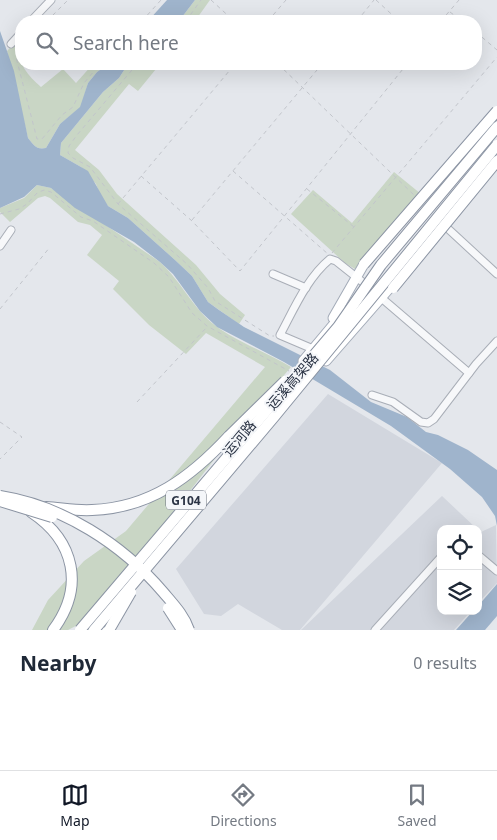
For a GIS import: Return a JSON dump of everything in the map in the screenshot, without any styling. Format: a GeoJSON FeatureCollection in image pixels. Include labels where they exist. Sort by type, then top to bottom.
{"type":"FeatureCollection","features":[{"type":"Feature","properties":{"kind":"highway"},"geometry":{"type":"LineString","coordinates":[[364,264],[497,111]]}},
{"type":"Feature","properties":{"kind":"highway","name":"运溪高架路"},"geometry":{"type":"LineString","coordinates":[[79,630],[338,327],[381,265],[497,128]]}},
{"type":"Feature","properties":{"kind":"highway","name":"运溪高架路"},"geometry":{"type":"LineString","coordinates":[[94,630],[497,145]]}},
{"type":"Feature","properties":{"kind":"highway"},"geometry":{"type":"LineString","coordinates":[[393,288],[497,161]]}},
{"type":"Feature","properties":{"kind":"highway"},"geometry":{"type":"LineString","coordinates":[[0,502],[35,509],[112,509],[164,492],[204,462],[338,327]]}},
{"type":"Feature","properties":{"kind":"highway"},"geometry":{"type":"LineString","coordinates":[[0,496],[87,527],[127,556],[168,597],[183,616],[189,630]]}},
{"type":"Feature","properties":{"kind":"highway"},"geometry":{"type":"LineString","coordinates":[[35,509],[63,542],[71,567],[71,589],[68,602],[53,630]]}},
{"type":"Feature","properties":{"kind":"highway"},"geometry":{"type":"LineString","coordinates":[[35,509],[100,542],[146,583],[175,616],[182,630]]}},
{"type":"Feature","properties":{"kind":"highway"},"geometry":{"type":"LineString","coordinates":[[109,630],[125,605],[136,581]]}},
{"type":"Feature","properties":{"kind":"main road","name":"运河路"},"geometry":{"type":"LineString","coordinates":[[79,630],[497,128]]}},
{"type":"Feature","properties":{"kind":"main road","name":"运河路"},"geometry":{"type":"LineString","coordinates":[[101,630],[326,361],[382,298],[497,161]]}},
{"type":"Feature","properties":{"kind":"main road"},"geometry":{"type":"LineString","coordinates":[[321,339],[364,264]]}},
{"type":"Feature","properties":{"kind":"main road"},"geometry":{"type":"LineString","coordinates":[[382,298],[393,288]]}},
{"type":"Feature","properties":{"kind":"street"},"geometry":{"type":"LineString","coordinates":[[37,15],[51,0]]}},
{"type":"Feature","properties":{"kind":"street"},"geometry":{"type":"LineString","coordinates":[[11,44],[15,40]]}},
{"type":"Feature","properties":{"kind":"street"},"geometry":{"type":"LineString","coordinates":[[444,225],[497,274]]}},
{"type":"Feature","properties":{"kind":"street"},"geometry":{"type":"LineString","coordinates":[[0,246],[11,230]]}},
{"type":"Feature","properties":{"kind":"street"},"geometry":{"type":"LineString","coordinates":[[311,351],[280,335],[306,288],[322,266],[330,259],[382,298],[469,373]]}},
{"type":"Feature","properties":{"kind":"street"},"geometry":{"type":"LineString","coordinates":[[273,274],[306,288]]}},
{"type":"Feature","properties":{"kind":"street"},"geometry":{"type":"LineString","coordinates":[[372,395],[393,402],[421,422],[428,423],[434,419],[469,373],[497,341]]}},
{"type":"Feature","properties":{"kind":"street"},"geometry":{"type":"LineString","coordinates":[[482,558],[497,571]]}},
{"type":"Feature","properties":{"kind":"street"},"geometry":{"type":"LineString","coordinates":[[375,630],[437,561]]}},
{"type":"Feature","properties":{"kind":"path"},"geometry":{"type":"LineString","coordinates":[[52,15],[68,0]]}},
{"type":"Feature","properties":{"kind":"path"},"geometry":{"type":"LineString","coordinates":[[147,15],[161,0]]}},
{"type":"Feature","properties":{"kind":"path"},"geometry":{"type":"LineString","coordinates":[[190,15],[201,0]]}},
{"type":"Feature","properties":{"kind":"path"},"geometry":{"type":"LineString","coordinates":[[211,0],[227,15]]}},
{"type":"Feature","properties":{"kind":"path"},"geometry":{"type":"LineString","coordinates":[[273,15],[286,0]]}},
{"type":"Feature","properties":{"kind":"path"},"geometry":{"type":"LineString","coordinates":[[362,15],[375,0],[392,15]]}},
{"type":"Feature","properties":{"kind":"path"},"geometry":{"type":"LineString","coordinates":[[446,15],[459,0]]}},
{"type":"Feature","properties":{"kind":"path"},"geometry":{"type":"LineString","coordinates":[[450,11],[455,15]]}},
{"type":"Feature","properties":{"kind":"path"},"geometry":{"type":"LineString","coordinates":[[482,37],[497,50]]}},
{"type":"Feature","properties":{"kind":"path"},"geometry":{"type":"LineString","coordinates":[[233,171],[285,214],[330,256],[497,57]]}},
{"type":"Feature","properties":{"kind":"path"},"geometry":{"type":"LineString","coordinates":[[19,70],[37,138],[42,139],[62,115],[73,107],[84,83],[95,70]]}},
{"type":"Feature","properties":{"kind":"path"},"geometry":{"type":"LineString","coordinates":[[132,70],[69,146],[68,153],[73,158],[90,167],[118,204],[187,264],[208,288],[214,301],[270,336],[280,335]]}},
{"type":"Feature","properties":{"kind":"path"},"geometry":{"type":"LineString","coordinates":[[118,204],[229,70]]}},
{"type":"Feature","properties":{"kind":"path"},"geometry":{"type":"LineString","coordinates":[[285,70],[416,197]]}},
{"type":"Feature","properties":{"kind":"path"},"geometry":{"type":"LineString","coordinates":[[192,221],[317,70]]}},
{"type":"Feature","properties":{"kind":"path"},"geometry":{"type":"LineString","coordinates":[[141,176],[192,221],[240,271],[402,70]]}},
{"type":"Feature","properties":{"kind":"path"},"geometry":{"type":"LineString","coordinates":[[306,188],[354,227]]}},
{"type":"Feature","properties":{"kind":"path"},"geometry":{"type":"LineString","coordinates":[[0,214],[18,209],[27,204],[36,193],[44,190],[50,192],[81,217],[93,221],[154,263],[169,276],[192,313],[207,326],[294,372]]}},
{"type":"Feature","properties":{"kind":"path"},"geometry":{"type":"LineString","coordinates":[[0,309],[50,247]]}},
{"type":"Feature","properties":{"kind":"path"},"geometry":{"type":"LineString","coordinates":[[137,402],[207,326]]}},
{"type":"Feature","properties":{"kind":"path"},"geometry":{"type":"LineString","coordinates":[[0,422],[22,437],[0,459]]}},
{"type":"Feature","properties":{"kind":"shaded area"},"geometry":{"type":"Polygon","coordinates":[[[328,394],[442,463],[300,630],[282,630],[238,604],[221,616],[204,614],[176,569],[328,394]]]}},
{"type":"Feature","properties":{"kind":"shaded area"},"geometry":{"type":"Polygon","coordinates":[[[442,496],[473,525],[437,525],[437,615],[467,615],[454,630],[301,630],[442,496]]]}},
{"type":"Feature","properties":{"kind":"shaded area"},"geometry":{"type":"Polygon","coordinates":[[[496,525],[497,583],[482,599],[482,570],[482,532],[496,525]]]}},
{"type":"Feature","properties":{"kind":"green space"},"geometry":{"type":"Polygon","coordinates":[[[195,0],[210,0],[199,15],[184,15],[195,0]]]}},
{"type":"Feature","properties":{"kind":"green space"},"geometry":{"type":"Polygon","coordinates":[[[15,42],[15,70],[26,70],[41,87],[62,70],[76,83],[88,70],[100,70],[88,83],[81,107],[60,124],[46,148],[37,148],[28,138],[7,51],[15,42]]]}},
{"type":"Feature","properties":{"kind":"green space"},"geometry":{"type":"Polygon","coordinates":[[[124,70],[155,70],[138,91],[129,84],[75,150],[99,170],[117,194],[196,265],[220,294],[245,315],[239,324],[208,302],[192,276],[175,260],[128,218],[108,206],[102,200],[96,184],[81,167],[60,155],[61,143],[103,92],[119,78],[124,70]]]}},
{"type":"Feature","properties":{"kind":"green space"},"geometry":{"type":"Polygon","coordinates":[[[394,172],[421,194],[355,269],[345,263],[291,214],[313,190],[352,223],[394,172]]]}},
{"type":"Feature","properties":{"kind":"green space"},"geometry":{"type":"Polygon","coordinates":[[[37,185],[51,188],[160,262],[200,312],[216,326],[291,367],[238,429],[91,618],[68,630],[32,630],[48,600],[84,561],[126,531],[265,367],[206,333],[186,354],[149,325],[113,289],[119,281],[87,255],[102,235],[90,225],[78,222],[50,198],[45,196],[38,198],[10,222],[0,212],[0,208],[24,198],[37,185]]]}},
{"type":"Feature","properties":{"kind":"water"},"geometry":{"type":"Polygon","coordinates":[[[167,0],[195,0],[184,15],[153,15],[167,0]]]}},
{"type":"Feature","properties":{"kind":"water"},"geometry":{"type":"Polygon","coordinates":[[[0,31],[14,71],[28,138],[40,148],[46,148],[60,124],[80,107],[88,83],[97,72],[100,70],[124,70],[119,78],[103,92],[61,143],[60,155],[88,171],[108,206],[128,218],[175,260],[192,276],[208,302],[219,310],[244,327],[330,370],[371,402],[407,417],[426,432],[438,435],[468,450],[497,470],[497,526],[495,516],[482,497],[450,469],[391,426],[284,362],[217,327],[200,311],[173,274],[160,262],[134,242],[75,208],[51,188],[37,185],[24,197],[0,208],[0,31]]]}},
{"type":"Feature","properties":{"kind":"water"},"geometry":{"type":"Polygon","coordinates":[[[497,584],[497,616],[485,630],[456,630],[469,615],[482,615],[482,601],[497,584]]]}}]}
